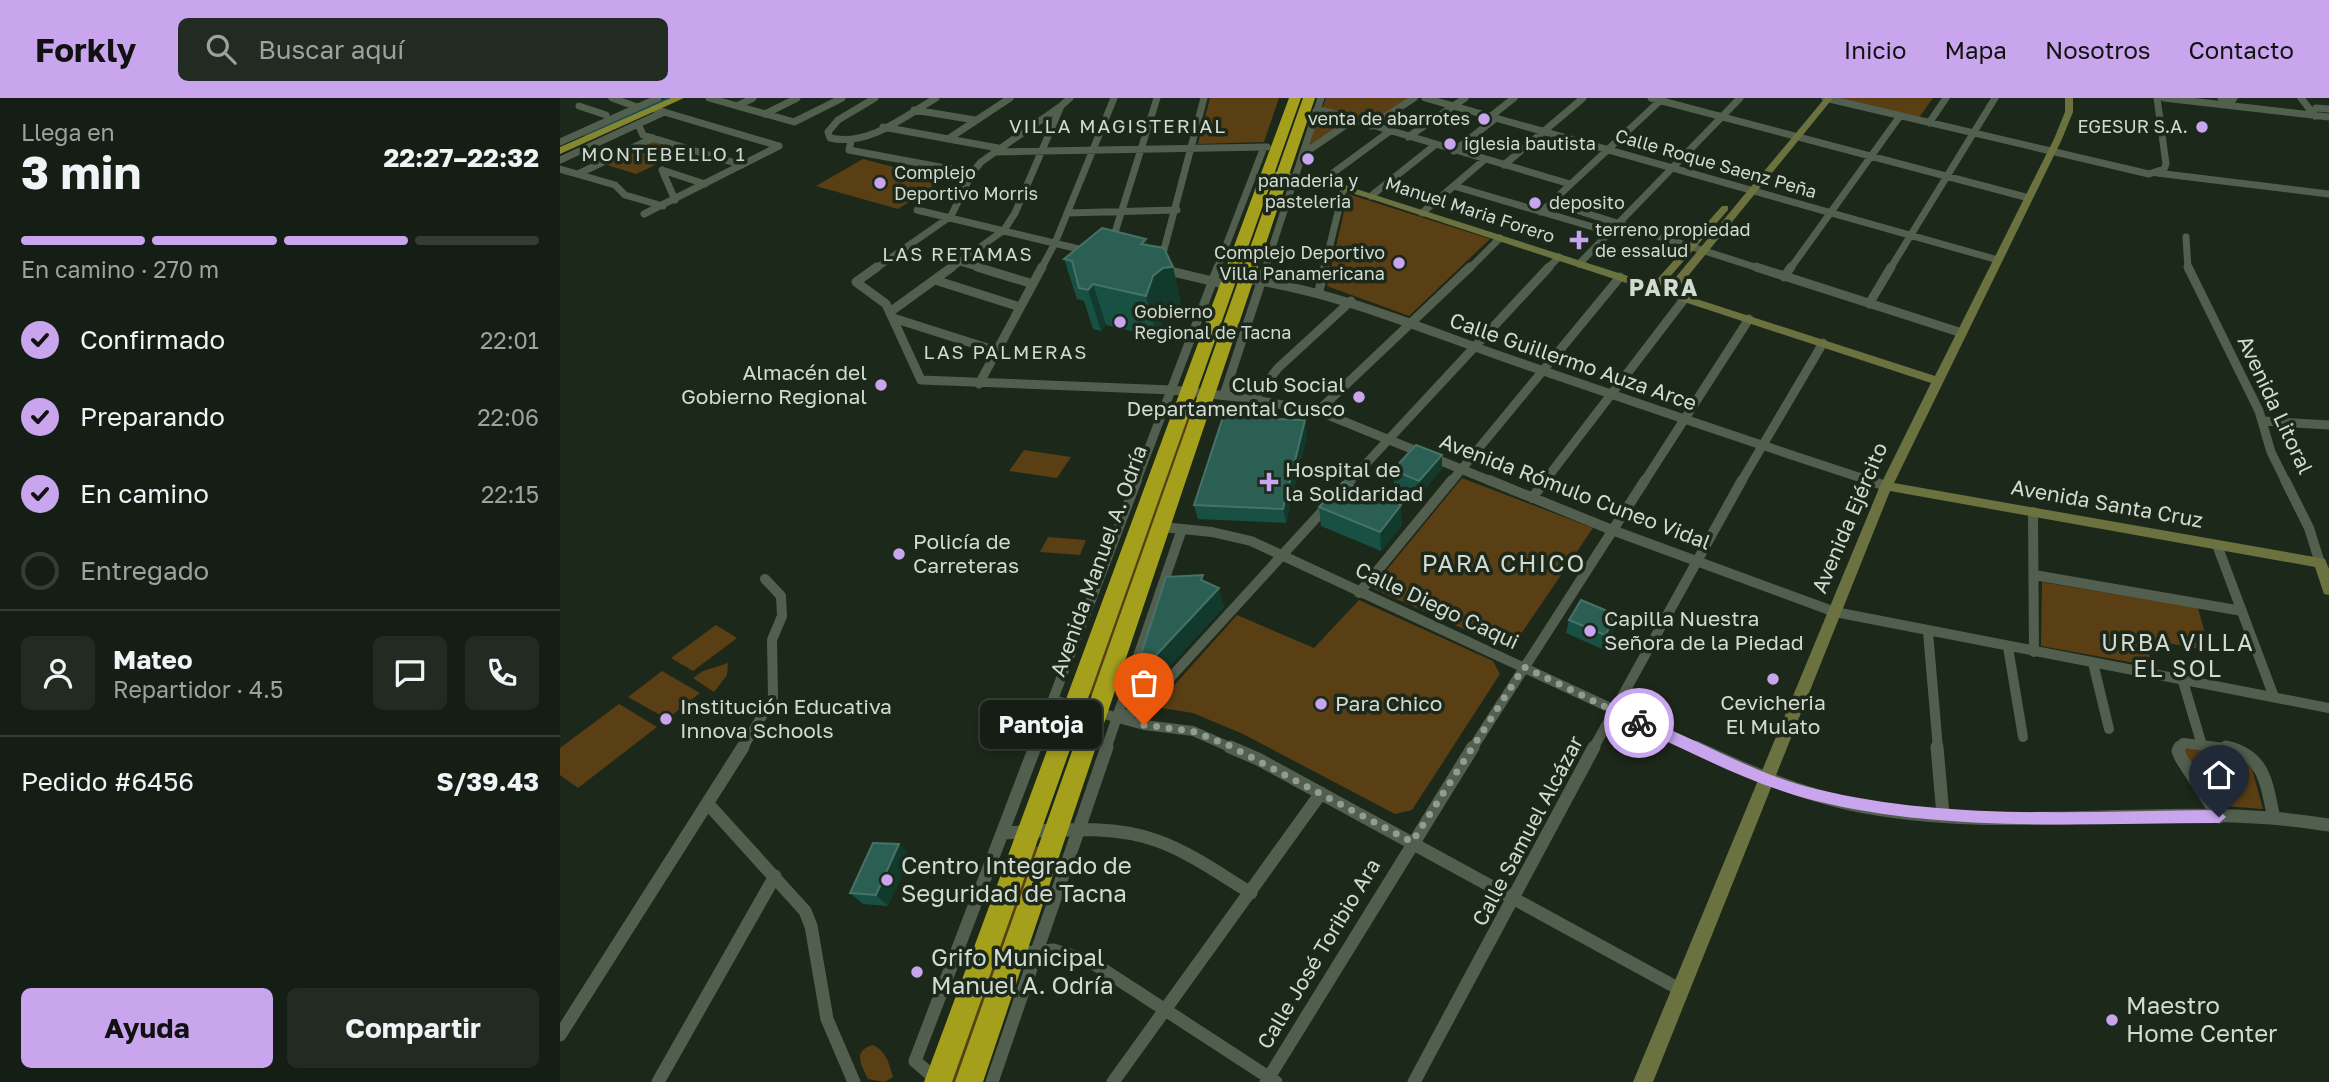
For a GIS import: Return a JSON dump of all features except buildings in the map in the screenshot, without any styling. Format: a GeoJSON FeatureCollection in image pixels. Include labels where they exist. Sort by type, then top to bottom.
{"type":"FeatureCollection","features":[{"type":"Feature","properties":{"kind":"highway","name":"Avenida Manuel A. Odría"},"geometry":{"type":"LineString","coordinates":[[969,1082],[1014,954],[1068,832],[1107,714],[1162,527],[1198,393],[1224,279],[1268,174],[1295,98]]}},
{"type":"Feature","properties":{"kind":"highway","name":"Avenida Manuel A. Odría"},"geometry":{"type":"LineString","coordinates":[[938,1082],[1028,832],[1063,702],[1198,393],[1253,277],[1288,175],[1310,98]]}},
{"type":"Feature","properties":{"kind":"highway"},"geometry":{"type":"LineString","coordinates":[[1224,279],[1253,277]]}},
{"type":"Feature","properties":{"kind":"main road"},"geometry":{"type":"LineString","coordinates":[[560,151],[659,111],[679,98]]}},
{"type":"Feature","properties":{"kind":"street"},"geometry":{"type":"LineString","coordinates":[[612,98],[637,107]]}},
{"type":"Feature","properties":{"kind":"street"},"geometry":{"type":"LineString","coordinates":[[565,132],[645,98]]}},
{"type":"Feature","properties":{"kind":"street"},"geometry":{"type":"LineString","coordinates":[[560,142],[659,98]]}},
{"type":"Feature","properties":{"kind":"street"},"geometry":{"type":"LineString","coordinates":[[712,98],[794,122],[842,98]]}},
{"type":"Feature","properties":{"kind":"street"},"geometry":{"type":"LineString","coordinates":[[737,106],[753,98]]}},
{"type":"Feature","properties":{"kind":"street"},"geometry":{"type":"LineString","coordinates":[[765,114],[797,98]]}},
{"type":"Feature","properties":{"kind":"street"},"geometry":{"type":"LineString","coordinates":[[875,98],[831,126],[828,132],[830,138],[851,141],[936,98]]}},
{"type":"Feature","properties":{"kind":"street"},"geometry":{"type":"LineString","coordinates":[[993,98],[1007,99]]}},
{"type":"Feature","properties":{"kind":"street"},"geometry":{"type":"LineString","coordinates":[[951,216],[972,173],[996,150],[1070,98]]}},
{"type":"Feature","properties":{"kind":"street"},"geometry":{"type":"LineString","coordinates":[[979,384],[1055,243],[1114,98]]}},
{"type":"Feature","properties":{"kind":"street"},"geometry":{"type":"LineString","coordinates":[[1107,256],[1157,98]]}},
{"type":"Feature","properties":{"kind":"street"},"geometry":{"type":"LineString","coordinates":[[1159,269],[1177,210],[1204,98]]}},
{"type":"Feature","properties":{"kind":"street","name":"Avenida Manuel A. Odría"},"geometry":{"type":"LineString","coordinates":[[1288,175],[1303,154],[1321,98]]}},
{"type":"Feature","properties":{"kind":"street"},"geometry":{"type":"LineString","coordinates":[[1371,126],[1414,98]]}},
{"type":"Feature","properties":{"kind":"street","name":"Calle Roque Saenz Peña"},"geometry":{"type":"LineString","coordinates":[[1425,98],[1998,260]]}},
{"type":"Feature","properties":{"kind":"street"},"geometry":{"type":"LineString","coordinates":[[1408,137],[1465,98]]}},
{"type":"Feature","properties":{"kind":"street"},"geometry":{"type":"LineString","coordinates":[[1454,151],[1514,98]]}},
{"type":"Feature","properties":{"kind":"street"},"geometry":{"type":"LineString","coordinates":[[1504,165],[1583,98]]}},
{"type":"Feature","properties":{"kind":"street"},"geometry":{"type":"LineString","coordinates":[[1651,98],[2029,198]]}},
{"type":"Feature","properties":{"kind":"street"},"geometry":{"type":"LineString","coordinates":[[1579,264],[1740,98]]}},
{"type":"Feature","properties":{"kind":"street"},"geometry":{"type":"LineString","coordinates":[[1668,293],[1696,250],[1792,135],[1819,98]]}},
{"type":"Feature","properties":{"kind":"street"},"geometry":{"type":"LineString","coordinates":[[1792,135],[1828,98],[2050,153],[2149,174],[2329,194]]}},
{"type":"Feature","properties":{"kind":"street"},"geometry":{"type":"LineString","coordinates":[[1929,123],[1946,98]]}},
{"type":"Feature","properties":{"kind":"street"},"geometry":{"type":"LineString","coordinates":[[1869,304],[1996,98]]}},
{"type":"Feature","properties":{"kind":"street","name":"Avenida Ejército"},"geometry":{"type":"LineString","coordinates":[[1643,1082],[1886,486],[2065,122],[2069,98]]}},
{"type":"Feature","properties":{"kind":"street"},"geometry":{"type":"LineString","coordinates":[[2157,98],[2166,164],[2164,169],[2157,173]]}},
{"type":"Feature","properties":{"kind":"street"},"geometry":{"type":"LineString","coordinates":[[2164,98],[2315,112],[2329,117]]}},
{"type":"Feature","properties":{"kind":"street"},"geometry":{"type":"LineString","coordinates":[[2221,98],[2230,101],[2234,98]]}},
{"type":"Feature","properties":{"kind":"street"},"geometry":{"type":"LineString","coordinates":[[2301,98],[2315,112]]}},
{"type":"Feature","properties":{"kind":"street"},"geometry":{"type":"LineString","coordinates":[[948,139],[1007,99]]}},
{"type":"Feature","properties":{"kind":"street"},"geometry":{"type":"LineString","coordinates":[[1542,212],[1605,149],[1661,99]]}},
{"type":"Feature","properties":{"kind":"street"},"geometry":{"type":"LineString","coordinates":[[579,106],[606,115]]}},
{"type":"Feature","properties":{"kind":"street"},"geometry":{"type":"LineString","coordinates":[[892,315],[1004,230],[1015,213],[1044,151],[1061,106]]}},
{"type":"Feature","properties":{"kind":"street"},"geometry":{"type":"LineString","coordinates":[[2315,112],[2329,109]]}},
{"type":"Feature","properties":{"kind":"street"},"geometry":{"type":"LineString","coordinates":[[914,110],[975,120]]}},
{"type":"Feature","properties":{"kind":"street"},"geometry":{"type":"LineString","coordinates":[[560,160],[638,124],[659,111],[779,146],[644,215]]}},
{"type":"Feature","properties":{"kind":"street"},"geometry":{"type":"LineString","coordinates":[[1316,111],[1570,184]]}},
{"type":"Feature","properties":{"kind":"street"},"geometry":{"type":"LineString","coordinates":[[1784,277],[1900,117]]}},
{"type":"Feature","properties":{"kind":"street"},"geometry":{"type":"LineString","coordinates":[[1303,154],[1353,120]]}},
{"type":"Feature","properties":{"kind":"street"},"geometry":{"type":"LineString","coordinates":[[638,124],[643,135],[742,165]]}},
{"type":"Feature","properties":{"kind":"street"},"geometry":{"type":"LineString","coordinates":[[883,127],[996,150],[1278,146]]}},
{"type":"Feature","properties":{"kind":"street"},"geometry":{"type":"LineString","coordinates":[[1322,181],[1390,131]]}},
{"type":"Feature","properties":{"kind":"street"},"geometry":{"type":"LineString","coordinates":[[578,174],[653,138]]}},
{"type":"Feature","properties":{"kind":"street"},"geometry":{"type":"LineString","coordinates":[[851,141],[849,150],[972,173]]}},
{"type":"Feature","properties":{"kind":"street"},"geometry":{"type":"LineString","coordinates":[[1371,196],[1435,145]]}},
{"type":"Feature","properties":{"kind":"street","name":"Avenida Manuel A. Odría"},"geometry":{"type":"LineString","coordinates":[[1224,279],[1264,147]]}},
{"type":"Feature","properties":{"kind":"street"},"geometry":{"type":"LineString","coordinates":[[1422,212],[1485,160]]}},
{"type":"Feature","properties":{"kind":"street"},"geometry":{"type":"LineString","coordinates":[[560,169],[615,185],[625,195],[663,206]]}},
{"type":"Feature","properties":{"kind":"street"},"geometry":{"type":"LineString","coordinates":[[675,200],[663,170],[705,184]]}},
{"type":"Feature","properties":{"kind":"street","name":"Manuel Maria Forero"},"geometry":{"type":"LineString","coordinates":[[1268,174],[1322,181],[1371,196],[1938,381]]}},
{"type":"Feature","properties":{"kind":"street"},"geometry":{"type":"LineString","coordinates":[[1454,186],[1610,232]]}},
{"type":"Feature","properties":{"kind":"street"},"geometry":{"type":"LineString","coordinates":[[1319,290],[1344,188]]}},
{"type":"Feature","properties":{"kind":"street"},"geometry":{"type":"LineString","coordinates":[[1551,202],[1962,333]]}},
{"type":"Feature","properties":{"kind":"street"},"geometry":{"type":"LineString","coordinates":[[917,209],[1094,253]]}},
{"type":"Feature","properties":{"kind":"street"},"geometry":{"type":"LineString","coordinates":[[1067,213],[1177,210]]}},
{"type":"Feature","properties":{"kind":"street","name":"Avenida Rómulo Cuneo Vidal"},"geometry":{"type":"LineString","coordinates":[[951,216],[856,282],[880,297],[892,315],[921,380],[1198,393],[1254,399],[1318,411],[1612,530],[1835,612],[2329,708]]}},
{"type":"Feature","properties":{"kind":"street","name":"Avenida Litoral"},"geometry":{"type":"LineString","coordinates":[[2186,237],[2188,268],[2192,278],[2263,421],[2271,452],[2309,528],[2329,590]]}},
{"type":"Feature","properties":{"kind":"street"},"geometry":{"type":"LineString","coordinates":[[1318,411],[1500,238]]}},
{"type":"Feature","properties":{"kind":"street"},"geometry":{"type":"LineString","coordinates":[[1655,288],[1696,250]]}},
{"type":"Feature","properties":{"kind":"street"},"geometry":{"type":"LineString","coordinates":[[1107,714],[1135,712],[1150,700],[1387,439],[1559,257]]}},
{"type":"Feature","properties":{"kind":"street"},"geometry":{"type":"LineString","coordinates":[[960,262],[1033,284]]}},
{"type":"Feature","properties":{"kind":"street"},"geometry":{"type":"LineString","coordinates":[[1146,265],[1224,279]]}},
{"type":"Feature","properties":{"kind":"street","name":"Calle Guillermo Auza Arce"},"geometry":{"type":"LineString","coordinates":[[1253,277],[1319,290],[1472,347],[1886,486]]}},
{"type":"Feature","properties":{"kind":"street"},"geometry":{"type":"LineString","coordinates":[[1359,593],[1620,277]]}},
{"type":"Feature","properties":{"kind":"street"},"geometry":{"type":"LineString","coordinates":[[935,280],[1020,307]]}},
{"type":"Feature","properties":{"kind":"street"},"geometry":{"type":"LineString","coordinates":[[1532,498],[1685,298]]}},
{"type":"Feature","properties":{"kind":"street"},"geometry":{"type":"LineString","coordinates":[[1254,399],[1278,368],[1351,301]]}},
{"type":"Feature","properties":{"kind":"street"},"geometry":{"type":"LineString","coordinates":[[892,315],[996,351]]}},
{"type":"Feature","properties":{"kind":"street","name":"Calle José Toribio Ara"},"geometry":{"type":"LineString","coordinates":[[1270,1080],[1412,842],[1749,319]]}},
{"type":"Feature","properties":{"kind":"street","name":"Calle Samuel Alcázar"},"geometry":{"type":"LineString","coordinates":[[1414,1082],[1696,561],[1823,343]]}},
{"type":"Feature","properties":{"kind":"street"},"geometry":{"type":"LineString","coordinates":[[2263,421],[2329,425]]}},
{"type":"Feature","properties":{"kind":"street","name":"Avenida Santa Cruz"},"geometry":{"type":"LineString","coordinates":[[1886,486],[2320,563]]}},
{"type":"Feature","properties":{"kind":"street"},"geometry":{"type":"LineString","coordinates":[[2033,512],[2034,652]]}},
{"type":"Feature","properties":{"kind":"street","name":"Calle Diego Caqui"},"geometry":{"type":"LineString","coordinates":[[1162,527],[1236,536],[1283,555],[1614,712],[1766,780],[1843,801],[1943,815],[2274,818],[2329,825]]}},
{"type":"Feature","properties":{"kind":"street"},"geometry":{"type":"LineString","coordinates":[[1107,714],[1182,529]]}},
{"type":"Feature","properties":{"kind":"street"},"geometry":{"type":"LineString","coordinates":[[2217,545],[2274,697]]}},
{"type":"Feature","properties":{"kind":"street"},"geometry":{"type":"LineString","coordinates":[[2034,575],[2242,611]]}},
{"type":"Feature","properties":{"kind":"street"},"geometry":{"type":"LineString","coordinates":[[563,1026],[708,804],[773,698],[772,640],[782,615],[781,596],[765,579]]}},
{"type":"Feature","properties":{"kind":"street"},"geometry":{"type":"LineString","coordinates":[[1928,632],[1943,815]]}},
{"type":"Feature","properties":{"kind":"street"},"geometry":{"type":"LineString","coordinates":[[2008,647],[2024,737]]}},
{"type":"Feature","properties":{"kind":"street"},"geometry":{"type":"LineString","coordinates":[[2093,663],[2109,729]]}},
{"type":"Feature","properties":{"kind":"street"},"geometry":{"type":"LineString","coordinates":[[2182,678],[2201,742]]}},
{"type":"Feature","properties":{"kind":"street"},"geometry":{"type":"LineString","coordinates":[[1063,702],[1144,725],[1173,727],[1209,737],[1258,759],[1681,990]]}},
{"type":"Feature","properties":{"kind":"street","name":"Avenida Manuel A. Odría"},"geometry":{"type":"LineString","coordinates":[[938,1082],[915,1061],[1003,833],[1063,702]]}},
{"type":"Feature","properties":{"kind":"street"},"geometry":{"type":"LineString","coordinates":[[2219,817],[2178,751],[2183,743],[2201,742],[2239,751],[2256,760],[2274,818]]}},
{"type":"Feature","properties":{"kind":"street"},"geometry":{"type":"LineString","coordinates":[[1113,1082],[1166,1012],[1321,793]]}},
{"type":"Feature","properties":{"kind":"street"},"geometry":{"type":"LineString","coordinates":[[708,804],[805,911],[811,926],[828,1019],[854,1082]]}},
{"type":"Feature","properties":{"kind":"street"},"geometry":{"type":"LineString","coordinates":[[992,1082],[1039,949],[1068,832]]}},
{"type":"Feature","properties":{"kind":"street"},"geometry":{"type":"LineString","coordinates":[[1003,833],[1130,834],[1152,838],[1251,893]]}},
{"type":"Feature","properties":{"kind":"street"},"geometry":{"type":"LineString","coordinates":[[658,1082],[775,876]]}},
{"type":"Feature","properties":{"kind":"street"},"geometry":{"type":"LineString","coordinates":[[1014,954],[1056,949],[1090,961],[1270,1080]]}},
{"type":"Feature","properties":{"kind":"shaded area"},"geometry":{"type":"Polygon","coordinates":[[[1210,98],[1279,98],[1264,142],[1198,144],[1210,98]]]}},
{"type":"Feature","properties":{"kind":"shaded area"},"geometry":{"type":"Polygon","coordinates":[[[1326,98],[1409,98],[1372,122],[1322,109],[1326,98]]]}},
{"type":"Feature","properties":{"kind":"shaded area"},"geometry":{"type":"Polygon","coordinates":[[[1838,98],[1933,98],[1918,119],[1838,98]]]}},
{"type":"Feature","properties":{"kind":"shaded area"},"geometry":{"type":"Polygon","coordinates":[[[1318,114],[1348,121],[1307,150],[1318,114]]]}},
{"type":"Feature","properties":{"kind":"shaded area"},"geometry":{"type":"Polygon","coordinates":[[[653,140],[685,151],[636,174],[604,164],[653,140]]]}},
{"type":"Feature","properties":{"kind":"shaded area","name":"Complejo Deportivo Morris"},"geometry":{"type":"Polygon","coordinates":[[[863,159],[943,180],[898,209],[816,186],[863,159]]]}},
{"type":"Feature","properties":{"kind":"shaded area","name":"Complejo Deportivo Villa Panamericana"},"geometry":{"type":"Polygon","coordinates":[[[1348,194],[1490,239],[1409,316],[1327,286],[1348,194]]]}},
{"type":"Feature","properties":{"kind":"shaded area"},"geometry":{"type":"Polygon","coordinates":[[[1195,415],[1093,695],[1087,694],[1184,417],[1195,415]]]}},
{"type":"Feature","properties":{"kind":"shaded area"},"geometry":{"type":"Polygon","coordinates":[[[1024,450],[1071,457],[1057,478],[1009,471],[1024,450]]]}},
{"type":"Feature","properties":{"kind":"shaded area"},"geometry":{"type":"Polygon","coordinates":[[[1462,478],[1593,528],[1510,650],[1372,588],[1462,478]]]}},
{"type":"Feature","properties":{"kind":"shaded area"},"geometry":{"type":"Polygon","coordinates":[[[1048,537],[1086,540],[1080,555],[1040,552],[1048,537]]]}},
{"type":"Feature","properties":{"kind":"shaded area"},"geometry":{"type":"Polygon","coordinates":[[[2042,582],[2198,608],[2210,651],[2147,639],[2151,666],[2041,646],[2042,582]]]}},
{"type":"Feature","properties":{"kind":"shaded area","name":"Para Chico"},"geometry":{"type":"Polygon","coordinates":[[[1359,600],[1493,661],[1500,674],[1412,810],[1395,814],[1243,734],[1193,713],[1162,708],[1161,700],[1237,615],[1314,648],[1359,600]]]}},
{"type":"Feature","properties":{"kind":"shaded area"},"geometry":{"type":"Polygon","coordinates":[[[716,625],[737,638],[693,671],[671,658],[716,625]]]}},
{"type":"Feature","properties":{"kind":"shaded area"},"geometry":{"type":"Polygon","coordinates":[[[728,663],[727,675],[714,692],[693,678],[703,671],[728,663]]]}},
{"type":"Feature","properties":{"kind":"shaded area"},"geometry":{"type":"Polygon","coordinates":[[[662,671],[700,693],[667,719],[628,697],[662,671]]]}},
{"type":"Feature","properties":{"kind":"shaded area"},"geometry":{"type":"Polygon","coordinates":[[[619,704],[657,727],[578,788],[560,775],[560,748],[619,704]]]}},
{"type":"Feature","properties":{"kind":"shaded area"},"geometry":{"type":"Polygon","coordinates":[[[2190,747],[2239,756],[2252,769],[2263,809],[2224,806],[2225,809],[2220,810],[2183,752],[2190,747]]]}},
{"type":"Feature","properties":{"kind":"shaded area"},"geometry":{"type":"Polygon","coordinates":[[[1039,846],[961,1082],[947,1082],[1029,847],[1039,846]]]}},
{"type":"Feature","properties":{"kind":"shaded area"},"geometry":{"type":"Polygon","coordinates":[[[873,1045],[884,1054],[890,1067],[893,1077],[885,1082],[868,1079],[861,1063],[862,1051],[873,1045]]]}},
{"type":"Feature","properties":{"kind":"waterway"},"geometry":{"type":"LineString","coordinates":[[584,135],[669,98]]}},
{"type":"Feature","properties":{"kind":"way so far"},"geometry":{"type":"LineString","coordinates":[[1144,725],[1192,731],[1230,746],[1412,842],[1524,667],[1639,723]]}},
{"type":"Feature","properties":{"kind":"place","name":"venta de abarrotes"},"geometry":{"type":"Point","coordinates":[1484,119]}},
{"type":"Feature","properties":{"kind":"place","name":"EGESUR S.A."},"geometry":{"type":"Point","coordinates":[2202,127]}},
{"type":"Feature","properties":{"kind":"place","name":"iglesia bautista"},"geometry":{"type":"Point","coordinates":[1450,144]}},
{"type":"Feature","properties":{"kind":"place","name":"panaderia y pasteleria"},"geometry":{"type":"Point","coordinates":[1308,159]}},
{"type":"Feature","properties":{"kind":"place","name":"Complejo Deportivo Morris"},"geometry":{"type":"Point","coordinates":[880,183]}},
{"type":"Feature","properties":{"kind":"place","name":"deposito"},"geometry":{"type":"Point","coordinates":[1535,203]}},
{"type":"Feature","properties":{"kind":"place","name":"terreno propiedad de essalud"},"geometry":{"type":"Point","coordinates":[1579,240]}},
{"type":"Feature","properties":{"kind":"place","name":"Complejo Deportivo Villa Panamericana"},"geometry":{"type":"Point","coordinates":[1399,263]}},
{"type":"Feature","properties":{"kind":"place","name":"Gobierno Regional de Tacna"},"geometry":{"type":"Point","coordinates":[1120,322]}},
{"type":"Feature","properties":{"kind":"place","name":"Almacén del Gobierno Regional"},"geometry":{"type":"Point","coordinates":[881,385]}},
{"type":"Feature","properties":{"kind":"place","name":"Club Social Departamental Cusco"},"geometry":{"type":"Point","coordinates":[1359,397]}},
{"type":"Feature","properties":{"kind":"place","name":"Hospital de la Solidaridad"},"geometry":{"type":"Point","coordinates":[1269,482]}},
{"type":"Feature","properties":{"kind":"place","name":"Policía de Carreteras"},"geometry":{"type":"Point","coordinates":[899,554]}},
{"type":"Feature","properties":{"kind":"place","name":"Capilla Nuestra Señora de la Piedad"},"geometry":{"type":"Point","coordinates":[1590,631]}},
{"type":"Feature","properties":{"kind":"place","name":"Cevicheria El Mulato"},"geometry":{"type":"Point","coordinates":[1773,679]}},
{"type":"Feature","properties":{"kind":"place","name":"Para Chico"},"geometry":{"type":"Point","coordinates":[1321,704]}},
{"type":"Feature","properties":{"kind":"place","name":"Institución Educativa Innova Schools"},"geometry":{"type":"Point","coordinates":[666,719]}},
{"type":"Feature","properties":{"kind":"place","name":"Pantoja"},"geometry":{"type":"Point","coordinates":[1144,725]}},
{"type":"Feature","properties":{"kind":"place","name":"Centro Integrado de Seguridad de Tacna"},"geometry":{"type":"Point","coordinates":[887,880]}},
{"type":"Feature","properties":{"kind":"place","name":"Grifo Municipal Manuel A. Odría"},"geometry":{"type":"Point","coordinates":[917,972]}},
{"type":"Feature","properties":{"kind":"place","name":"Maestro Home Center"},"geometry":{"type":"Point","coordinates":[2112,1020]}},
{"type":"Feature","properties":{"kind":"district","name":"VILLA MAGISTERIAL"},"geometry":{"type":"Point","coordinates":[1118,126]}},
{"type":"Feature","properties":{"kind":"district","name":"MONTEBELLO 1"},"geometry":{"type":"Point","coordinates":[664,154]}},
{"type":"Feature","properties":{"kind":"district","name":"LAS RETAMAS"},"geometry":{"type":"Point","coordinates":[958,254]}},
{"type":"Feature","properties":{"kind":"district","name":"PARA"},"geometry":{"type":"Point","coordinates":[1664,288]}},
{"type":"Feature","properties":{"kind":"district","name":"LAS PALMERAS"},"geometry":{"type":"Point","coordinates":[1006,352]}},
{"type":"Feature","properties":{"kind":"district","name":"PARA CHICO"},"geometry":{"type":"Point","coordinates":[1504,564]}},
{"type":"Feature","properties":{"kind":"district","name":"URBA VILLA EL SOL"},"geometry":{"type":"Point","coordinates":[2178,656]}},
{"type":"Feature","properties":{"kind":"route"},"geometry":{"type":"LineString","coordinates":[[1639,723],[1766,780],[1815,795],[1871,807],[1943,815],[2219,817]]}}]}
